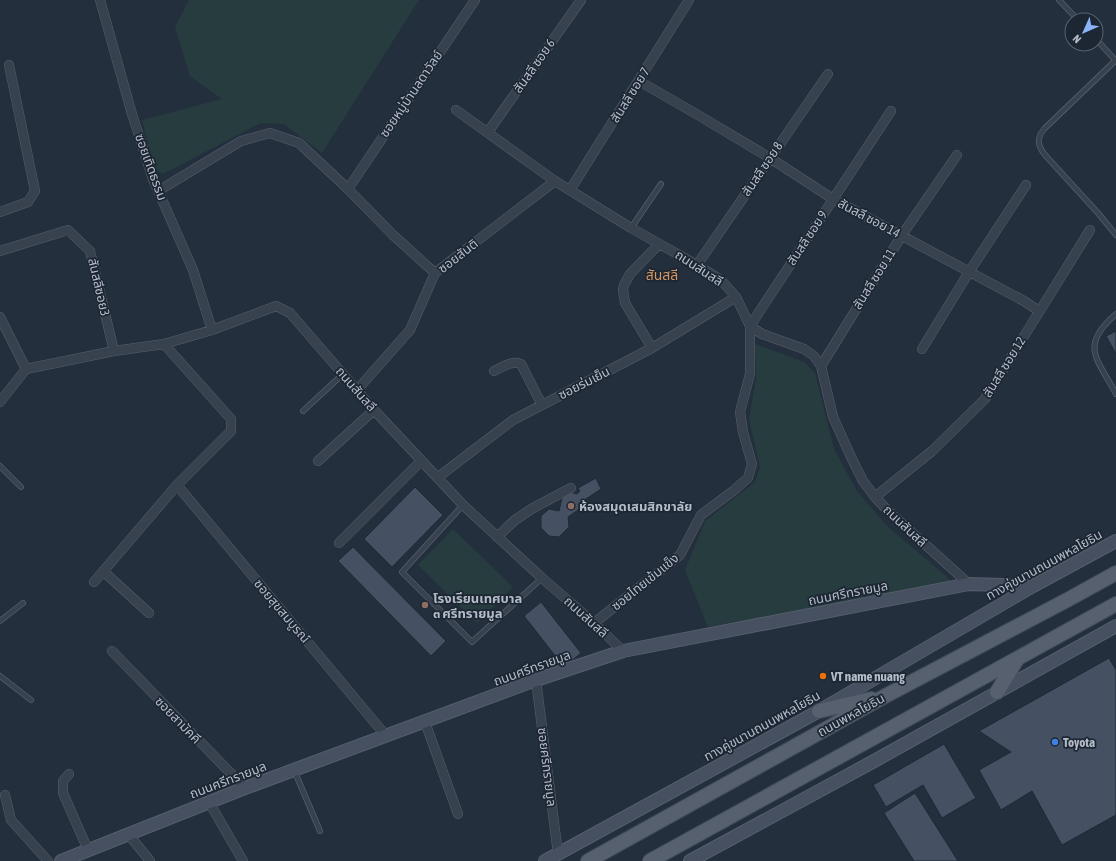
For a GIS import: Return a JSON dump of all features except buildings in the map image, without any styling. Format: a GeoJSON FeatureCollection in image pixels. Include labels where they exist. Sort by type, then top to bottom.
{"type":"FeatureCollection","features":[{"type":"Feature","properties":{"kind":"main road","name":"ทางคู่ขนานถนนพหลโยธิน"},"geometry":{"type":"LineString","coordinates":[[545,861],[819,711],[1033,586],[1116,541]]}},
{"type":"Feature","properties":{"kind":"main road","name":"ถนนพหลโยธิน"},"geometry":{"type":"LineString","coordinates":[[588,861],[887,695],[1116,573]]}},
{"type":"Feature","properties":{"kind":"main road","name":"ถนนศรีทรายมูล"},"geometry":{"type":"LineString","coordinates":[[62,861],[245,788],[536,680],[623,651],[969,584],[1033,586]]}},
{"type":"Feature","properties":{"kind":"main road"},"geometry":{"type":"LineString","coordinates":[[650,861],[1116,604]]}},
{"type":"Feature","properties":{"kind":"main road"},"geometry":{"type":"LineString","coordinates":[[690,861],[876,760],[1116,626]]}},
{"type":"Feature","properties":{"kind":"main road"},"geometry":{"type":"LineString","coordinates":[[997,692],[1016,660]]}},
{"type":"Feature","properties":{"kind":"main road"},"geometry":{"type":"LineString","coordinates":[[819,711],[887,695]]}},
{"type":"Feature","properties":{"kind":"street","name":"ซอยเทิดธรรม"},"geometry":{"type":"LineString","coordinates":[[100,0],[132,114],[153,179],[193,270],[212,330]]}},
{"type":"Feature","properties":{"kind":"street","name":"ซอยหมู่บ้านลดาวัลย์"},"geometry":{"type":"LineString","coordinates":[[348,189],[475,0]]}},
{"type":"Feature","properties":{"kind":"street","name":"สันสลี ซอย 6"},"geometry":{"type":"LineString","coordinates":[[488,132],[580,0]]}},
{"type":"Feature","properties":{"kind":"street","name":"สันสลี ซอย 7"},"geometry":{"type":"LineString","coordinates":[[570,190],[689,0]]}},
{"type":"Feature","properties":{"kind":"street"},"geometry":{"type":"LineString","coordinates":[[0,212],[28,202],[35,191],[9,66]]}},
{"type":"Feature","properties":{"kind":"street","name":"สันสลี ซอย 8"},"geometry":{"type":"LineString","coordinates":[[697,265],[828,74]]}},
{"type":"Feature","properties":{"kind":"street","name":"สันสลี ซอย 14"},"geometry":{"type":"LineString","coordinates":[[639,81],[701,116],[833,199],[1024,301],[1039,311]]}},
{"type":"Feature","properties":{"kind":"street","name":"ถนนสันสลี"},"geometry":{"type":"LineString","coordinates":[[456,110],[555,181],[721,280],[736,297],[750,326],[762,334],[804,349],[814,356],[821,366],[833,417],[863,482],[887,510],[969,584]]}},
{"type":"Feature","properties":{"kind":"street","name":"สันสลี ซอย 9"},"geometry":{"type":"LineString","coordinates":[[750,326],[891,111]]}},
{"type":"Feature","properties":{"kind":"street"},"geometry":{"type":"LineString","coordinates":[[158,191],[241,141],[270,133],[299,143],[348,189],[393,235],[435,273]]}},
{"type":"Feature","properties":{"kind":"street","name":"สันสลี ซอย 11"},"geometry":{"type":"LineString","coordinates":[[821,366],[902,235],[957,155]]}},
{"type":"Feature","properties":{"kind":"street","name":"ซอยสันติ"},"geometry":{"type":"LineString","coordinates":[[357,390],[410,330],[435,273],[555,181]]}},
{"type":"Feature","properties":{"kind":"street"},"geometry":{"type":"LineString","coordinates":[[922,349],[969,272],[1026,185]]}},
{"type":"Feature","properties":{"kind":"street","name":"สันสลีซอย3"},"geometry":{"type":"LineString","coordinates":[[0,251],[68,230],[90,251],[114,351]]}},
{"type":"Feature","properties":{"kind":"street","name":"สันสลี ซอย 12"},"geometry":{"type":"LineString","coordinates":[[875,497],[932,451],[985,399],[1090,230]]}},
{"type":"Feature","properties":{"kind":"street"},"geometry":{"type":"LineString","coordinates":[[652,348],[626,303],[623,296],[623,290],[630,274],[659,244]]}},
{"type":"Feature","properties":{"kind":"street","name":"ซอยร่มเย็น"},"geometry":{"type":"LineString","coordinates":[[437,478],[513,420],[652,348],[736,297]]}},
{"type":"Feature","properties":{"kind":"street","name":"ถนนสันสลี"},"geometry":{"type":"LineString","coordinates":[[26,369],[114,351],[164,344],[212,330],[276,306],[290,313],[374,410],[463,505],[623,651]]}},
{"type":"Feature","properties":{"kind":"street"},"geometry":{"type":"LineString","coordinates":[[0,317],[26,369],[0,402]]}},
{"type":"Feature","properties":{"kind":"street","name":"ซอยไทยเข้มแข็ง"},"geometry":{"type":"LineString","coordinates":[[594,623],[680,555],[701,514],[748,478],[752,464],[743,432],[740,412],[750,374],[750,326]]}},
{"type":"Feature","properties":{"kind":"street"},"geometry":{"type":"LineString","coordinates":[[94,582],[177,485],[231,431],[231,419],[164,344]]}},
{"type":"Feature","properties":{"kind":"street"},"geometry":{"type":"LineString","coordinates":[[494,371],[511,363],[521,364],[542,405]]}},
{"type":"Feature","properties":{"kind":"street"},"geometry":{"type":"LineString","coordinates":[[318,461],[374,410]]}},
{"type":"Feature","properties":{"kind":"street"},"geometry":{"type":"LineString","coordinates":[[339,543],[421,461]]}},
{"type":"Feature","properties":{"kind":"street","name":"ซอยสุขสมบูรณ์"},"geometry":{"type":"LineString","coordinates":[[177,485],[386,736]]}},
{"type":"Feature","properties":{"kind":"street"},"geometry":{"type":"LineString","coordinates":[[497,537],[515,520],[533,508],[571,488]]}},
{"type":"Feature","properties":{"kind":"street"},"geometry":{"type":"LineString","coordinates":[[103,571],[149,613]]}},
{"type":"Feature","properties":{"kind":"street","name":"ซอยสามัคคี"},"geometry":{"type":"LineString","coordinates":[[112,651],[245,788]]}},
{"type":"Feature","properties":{"kind":"street","name":"ซอยศรีทรายมูล"},"geometry":{"type":"LineString","coordinates":[[536,680],[558,854]]}},
{"type":"Feature","properties":{"kind":"street"},"geometry":{"type":"LineString","coordinates":[[425,722],[458,814]]}},
{"type":"Feature","properties":{"kind":"street"},"geometry":{"type":"LineString","coordinates":[[69,774],[63,781],[63,793],[88,850]]}},
{"type":"Feature","properties":{"kind":"street"},"geometry":{"type":"LineString","coordinates":[[5,795],[11,820],[48,861]]}},
{"type":"Feature","properties":{"kind":"street"},"geometry":{"type":"LineString","coordinates":[[209,802],[243,861]]}},
{"type":"Feature","properties":{"kind":"street"},"geometry":{"type":"LineString","coordinates":[[129,835],[150,861]]}},
{"type":"Feature","properties":{"kind":"lane"},"geometry":{"type":"LineString","coordinates":[[1059,0],[1070,12]]}},
{"type":"Feature","properties":{"kind":"lane"},"geometry":{"type":"LineString","coordinates":[[1104,48],[1116,61],[1044,129],[1039,135],[1038,143],[1045,155],[1098,213],[1116,236]]}},
{"type":"Feature","properties":{"kind":"lane"},"geometry":{"type":"LineString","coordinates":[[632,228],[661,184]]}},
{"type":"Feature","properties":{"kind":"lane"},"geometry":{"type":"LineString","coordinates":[[1116,314],[1098,333],[1094,343],[1094,348],[1097,358],[1116,394]]}},
{"type":"Feature","properties":{"kind":"lane"},"geometry":{"type":"LineString","coordinates":[[303,411],[343,374]]}},
{"type":"Feature","properties":{"kind":"lane"},"geometry":{"type":"LineString","coordinates":[[0,466],[21,487]]}},
{"type":"Feature","properties":{"kind":"lane"},"geometry":{"type":"LineString","coordinates":[[463,505],[402,572],[472,642],[542,578]]}},
{"type":"Feature","properties":{"kind":"lane"},"geometry":{"type":"LineString","coordinates":[[0,621],[23,603]]}},
{"type":"Feature","properties":{"kind":"lane"},"geometry":{"type":"LineString","coordinates":[[0,676],[31,700]]}},
{"type":"Feature","properties":{"kind":"lane"},"geometry":{"type":"LineString","coordinates":[[294,770],[320,831]]}},
{"type":"Feature","properties":{"kind":"green space"},"geometry":{"type":"Polygon","coordinates":[[[189,0],[419,0],[322,153],[284,124],[261,123],[163,174],[155,170],[142,120],[222,99],[190,76],[175,27],[189,0]]]}},
{"type":"Feature","properties":{"kind":"green space"},"geometry":{"type":"Polygon","coordinates":[[[755,344],[804,362],[815,373],[834,449],[857,491],[887,526],[953,582],[708,627],[685,570],[705,521],[755,482],[760,467],[749,420],[756,378],[755,344]]]}},
{"type":"Feature","properties":{"kind":"green space"},"geometry":{"type":"Polygon","coordinates":[[[453,529],[513,587],[477,623],[418,565],[453,529]]]}},
{"type":"Feature","properties":{"kind":"place","name":"ห้องสมุดเสมสิกขาลัย"},"geometry":{"type":"Point","coordinates":[571,506]}},
{"type":"Feature","properties":{"kind":"place","name":"โรงเรียนเทศบาล ๓ ศรีทรายมูล"},"geometry":{"type":"Point","coordinates":[425,605]}},
{"type":"Feature","properties":{"kind":"place","name":"VT name nuang"},"geometry":{"type":"Point","coordinates":[823,676]}},
{"type":"Feature","properties":{"kind":"place","name":"Toyota"},"geometry":{"type":"Point","coordinates":[1055,742]}},
{"type":"Feature","properties":{"kind":"district","name":"สันสลี"},"geometry":{"type":"Point","coordinates":[662,275]}}]}
